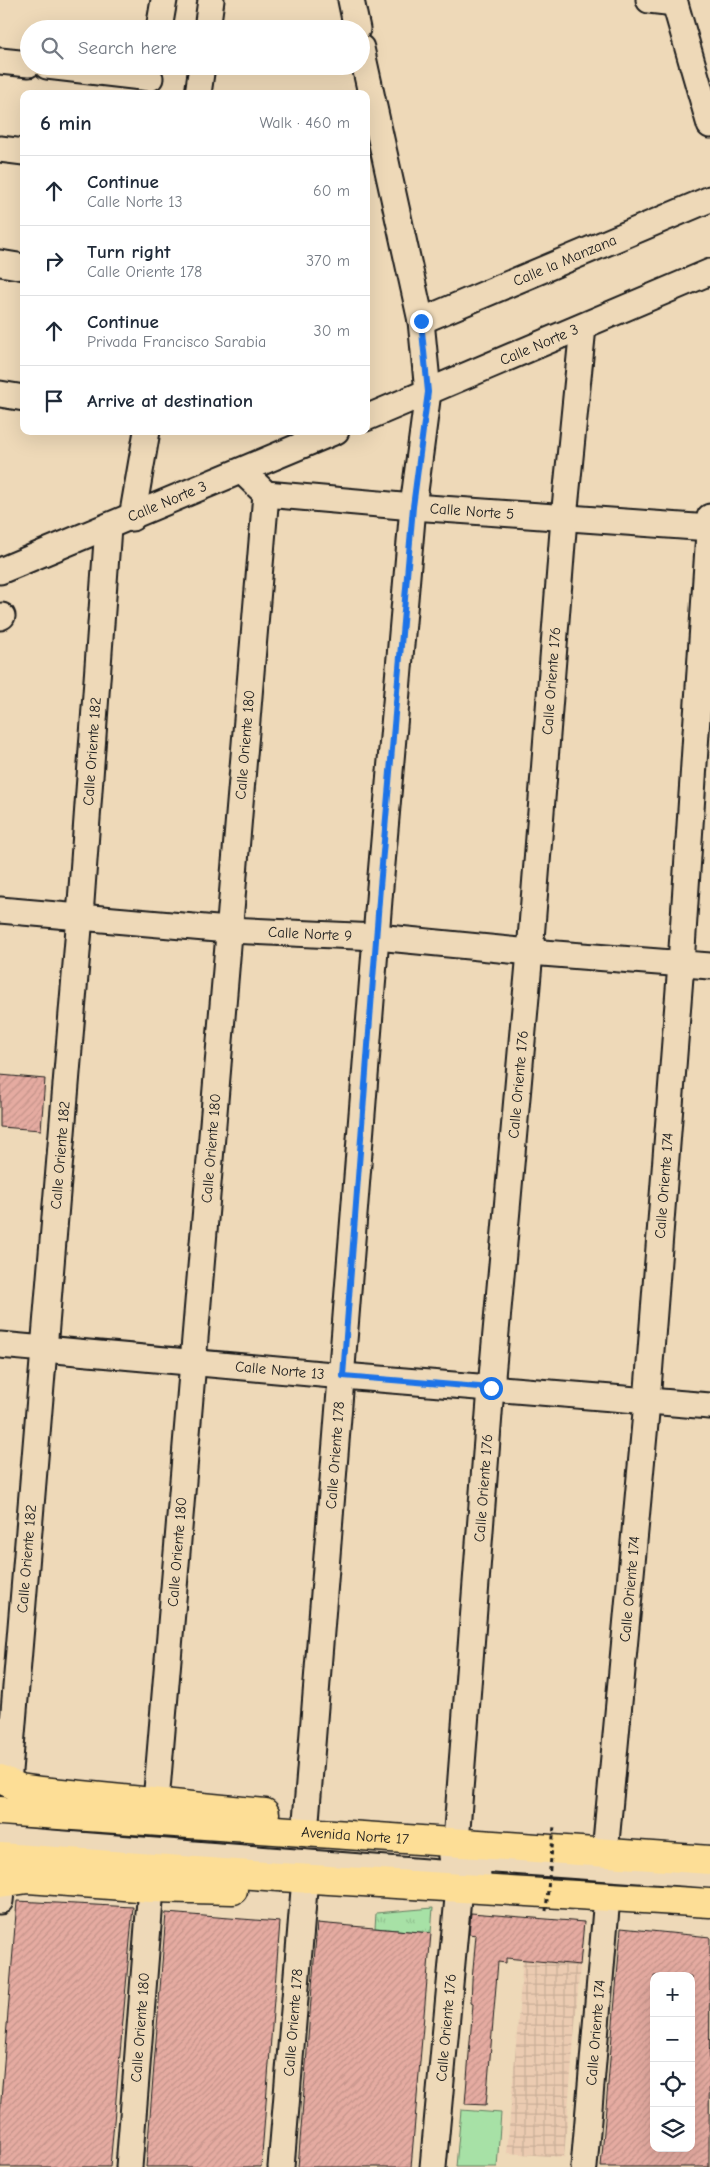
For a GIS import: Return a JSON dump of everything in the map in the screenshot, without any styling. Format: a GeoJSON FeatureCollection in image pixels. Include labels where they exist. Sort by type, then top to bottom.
{"type":"FeatureCollection","features":[{"type":"Feature","properties":{"kind":"main road"},"geometry":{"type":"LineString","coordinates":[[4,1781],[20,1788],[41,1791],[263,1812],[305,1833]]}},
{"type":"Feature","properties":{"kind":"main road","name":"Avenida Norte 17"},"geometry":{"type":"LineString","coordinates":[[0,1812],[710,1860]]}},
{"type":"Feature","properties":{"kind":"main road"},"geometry":{"type":"LineString","coordinates":[[0,1881],[305,1878],[710,1903]]}},
{"type":"Feature","properties":{"kind":"main road"},"geometry":{"type":"LineString","coordinates":[[0,1881],[28,1879],[151,1888],[256,1891],[305,1878]]}},
{"type":"Feature","properties":{"kind":"street"},"geometry":{"type":"LineString","coordinates":[[161,20],[164,0]]}},
{"type":"Feature","properties":{"kind":"street"},"geometry":{"type":"LineString","coordinates":[[209,20],[212,0]]}},
{"type":"Feature","properties":{"kind":"street"},"geometry":{"type":"LineString","coordinates":[[351,0],[355,20]]}},
{"type":"Feature","properties":{"kind":"street"},"geometry":{"type":"LineString","coordinates":[[649,0],[675,2],[710,124]]}},
{"type":"Feature","properties":{"kind":"street"},"geometry":{"type":"LineString","coordinates":[[0,61],[20,63]]}},
{"type":"Feature","properties":{"kind":"street"},"geometry":{"type":"LineString","coordinates":[[118,75],[149,79]]}},
{"type":"Feature","properties":{"kind":"street"},"geometry":{"type":"LineString","coordinates":[[199,90],[201,75]]}},
{"type":"Feature","properties":{"kind":"street","name":"Calle Oriente 178"},"geometry":{"type":"LineString","coordinates":[[305,1833],[413,507],[428,392],[421,321],[367,75]]}},
{"type":"Feature","properties":{"kind":"street"},"geometry":{"type":"LineString","coordinates":[[0,149],[20,152]]}},
{"type":"Feature","properties":{"kind":"street","name":"Calle la Manzana"},"geometry":{"type":"LineString","coordinates":[[421,321],[710,199]]}},
{"type":"Feature","properties":{"kind":"street"},"geometry":{"type":"LineString","coordinates":[[0,263],[20,266]]}},
{"type":"Feature","properties":{"kind":"street","name":"Calle Norte 3"},"geometry":{"type":"LineString","coordinates":[[370,416],[710,272]]}},
{"type":"Feature","properties":{"kind":"street","name":"Calle Oriente 176"},"geometry":{"type":"LineString","coordinates":[[456,1842],[491,1388],[530,952],[564,518],[583,327]]}},
{"type":"Feature","properties":{"kind":"street"},"geometry":{"type":"LineString","coordinates":[[0,394],[20,397]]}},
{"type":"Feature","properties":{"kind":"street"},"geometry":{"type":"LineString","coordinates":[[132,518],[146,435]]}},
{"type":"Feature","properties":{"kind":"street","name":"Calle Norte 3"},"geometry":{"type":"LineString","coordinates":[[0,571],[132,518],[327,435]]}},
{"type":"Feature","properties":{"kind":"street"},"geometry":{"type":"LineString","coordinates":[[242,471],[266,494]]}},
{"type":"Feature","properties":{"kind":"street","name":"Calle Norte 5"},"geometry":{"type":"LineString","coordinates":[[266,494],[564,518],[710,525]]}},
{"type":"Feature","properties":{"kind":"street","name":"Calle Oriente 180"},"geometry":{"type":"LineString","coordinates":[[156,1802],[266,494]]}},
{"type":"Feature","properties":{"kind":"street","name":"Calle Oriente 174"},"geometry":{"type":"LineString","coordinates":[[605,1853],[647,1402],[681,964],[710,525]]}},
{"type":"Feature","properties":{"kind":"street","name":"Calle Oriente 182"},"geometry":{"type":"LineString","coordinates":[[4,1781],[44,1348],[80,916],[108,527]]}},
{"type":"Feature","properties":{"kind":"street","name":"Calle Norte 9"},"geometry":{"type":"LineString","coordinates":[[0,910],[228,930],[377,937],[530,952],[710,966]]}},
{"type":"Feature","properties":{"kind":"street","name":"Calle Norte 13"},"geometry":{"type":"LineString","coordinates":[[0,1345],[343,1376],[710,1406]]}},
{"type":"Feature","properties":{"kind":"street"},"geometry":{"type":"LineString","coordinates":[[0,1825],[710,1875]]}},
{"type":"Feature","properties":{"kind":"street"},"geometry":{"type":"LineString","coordinates":[[0,1839],[710,1892]]}},
{"type":"Feature","properties":{"kind":"street","name":"Calle Oriente 178"},"geometry":{"type":"LineString","coordinates":[[281,2167],[305,1878]]}},
{"type":"Feature","properties":{"kind":"street","name":"Calle Oriente 176"},"geometry":{"type":"LineString","coordinates":[[433,2167],[459,1887]]}},
{"type":"Feature","properties":{"kind":"street","name":"Calle Oriente 180"},"geometry":{"type":"LineString","coordinates":[[129,2167],[151,1888]]}},
{"type":"Feature","properties":{"kind":"street","name":"Calle Oriente 174"},"geometry":{"type":"LineString","coordinates":[[584,2167],[607,1897]]}},
{"type":"Feature","properties":{"kind":"path"},"geometry":{"type":"LineString","coordinates":[[546,1912],[554,1826]]}},
{"type":"Feature","properties":{"kind":"shaded area"},"geometry":{"type":"Polygon","coordinates":[[[523,1960],[580,1965],[564,2157],[507,2153],[523,1960]]]}},
{"type":"Feature","properties":{"kind":"green space"},"geometry":{"type":"Polygon","coordinates":[[[433,1908],[431,1933],[375,1928],[376,1913],[433,1908]]]}},
{"type":"Feature","properties":{"kind":"green space"},"geometry":{"type":"Polygon","coordinates":[[[461,2110],[501,2113],[497,2167],[456,2167],[461,2110]]]}},
{"type":"Feature","properties":{"kind":"building"},"geometry":{"type":"Polygon","coordinates":[[[0,1075],[45,1079],[41,1130],[0,1127],[0,1075]]]}},
{"type":"Feature","properties":{"kind":"building"},"geometry":{"type":"Polygon","coordinates":[[[17,1901],[133,1907],[110,2167],[0,2167],[0,2112],[17,1901]]]}},
{"type":"Feature","properties":{"kind":"building"},"geometry":{"type":"Polygon","coordinates":[[[166,1913],[280,1922],[261,2167],[146,2167],[166,1913]]]}},
{"type":"Feature","properties":{"kind":"building"},"geometry":{"type":"Polygon","coordinates":[[[471,1913],[584,1922],[580,1965],[506,1958],[506,1963],[498,1962],[486,2105],[465,2104],[476,1935],[469,1934],[471,1913]]]}},
{"type":"Feature","properties":{"kind":"building"},"geometry":{"type":"Polygon","coordinates":[[[317,1923],[431,1933],[411,2167],[298,2167],[317,1923]]]}},
{"type":"Feature","properties":{"kind":"building"},"geometry":{"type":"Polygon","coordinates":[[[621,1928],[710,1937],[709,2167],[601,2167],[621,1928]]]}},
{"type":"Feature","properties":{"kind":"route"},"geometry":{"type":"LineString","coordinates":[[421,321],[428,374],[428,392],[413,507],[380,887],[343,1376],[491,1388]]}}]}
